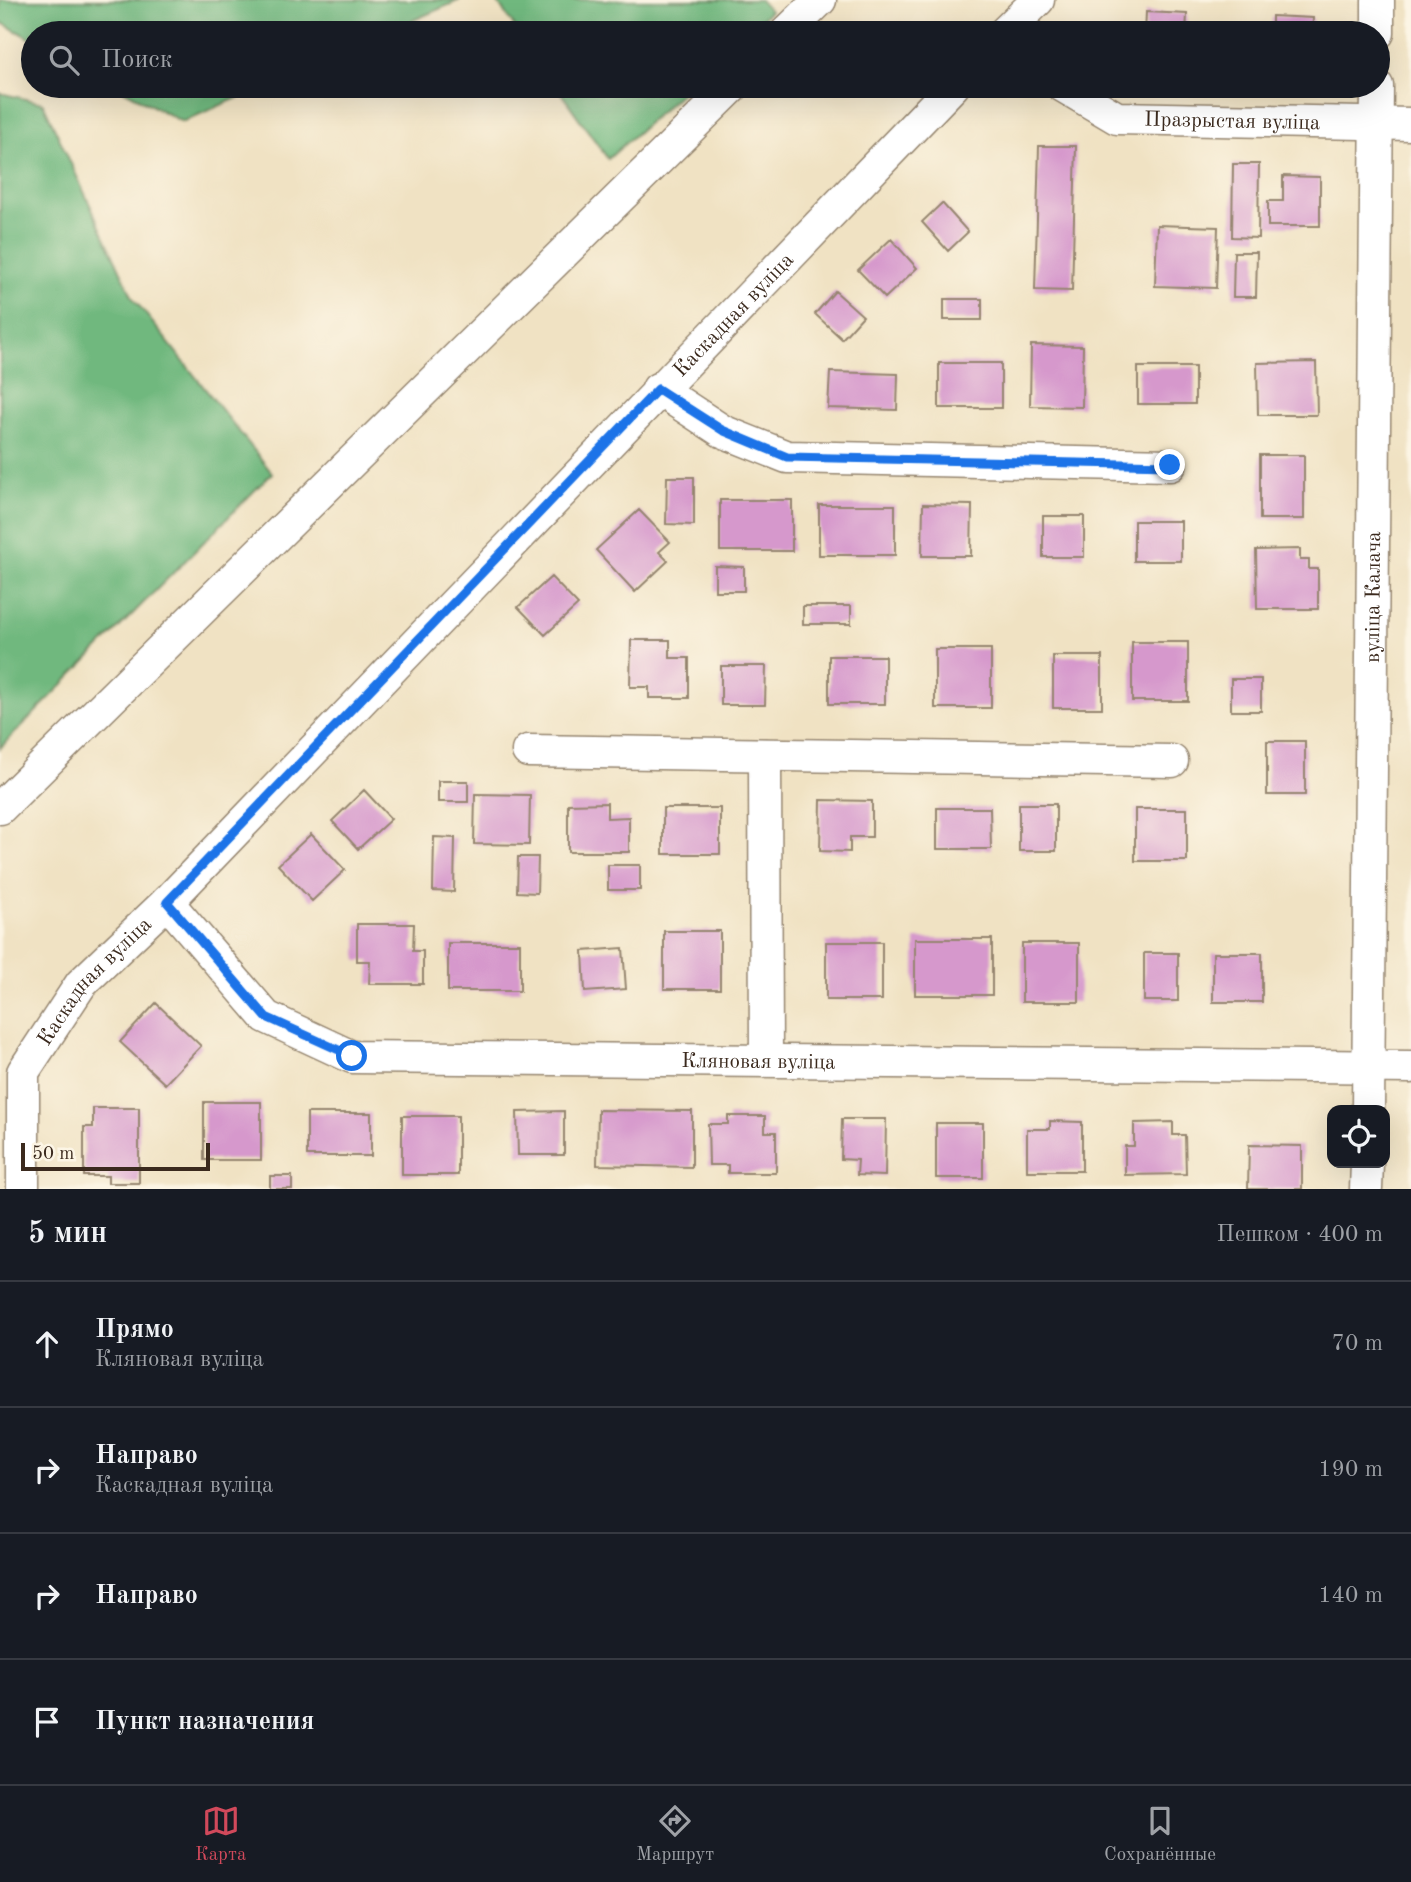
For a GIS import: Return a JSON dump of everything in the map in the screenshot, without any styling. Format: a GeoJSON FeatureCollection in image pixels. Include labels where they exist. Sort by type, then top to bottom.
{"type":"FeatureCollection","features":[{"type":"Feature","properties":{"kind":"street"},"geometry":{"type":"LineString","coordinates":[[798,21],[820,0]]}},
{"type":"Feature","properties":{"kind":"street"},"geometry":{"type":"LineString","coordinates":[[1016,21],[1038,0]]}},
{"type":"Feature","properties":{"kind":"street"},"geometry":{"type":"LineString","coordinates":[[1378,0],[1378,21]]}},
{"type":"Feature","properties":{"kind":"street"},"geometry":{"type":"LineString","coordinates":[[0,808],[721,98]]}},
{"type":"Feature","properties":{"kind":"street","name":"Каскадная вуліца"},"geometry":{"type":"LineString","coordinates":[[23,1189],[23,1072],[81,984],[167,902],[658,389],[941,98]]}},
{"type":"Feature","properties":{"kind":"street","name":"Празрыстая вуліца"},"geometry":{"type":"LineString","coordinates":[[1083,98],[1117,118],[1411,124]]}},
{"type":"Feature","properties":{"kind":"street","name":"вуліца Калача"},"geometry":{"type":"LineString","coordinates":[[1368,1105],[1377,98]]}},
{"type":"Feature","properties":{"kind":"street"},"geometry":{"type":"LineString","coordinates":[[658,389],[722,430],[787,457],[1170,465]]}},
{"type":"Feature","properties":{"kind":"street"},"geometry":{"type":"LineString","coordinates":[[528,751],[1172,761]]}},
{"type":"Feature","properties":{"kind":"street"},"geometry":{"type":"LineString","coordinates":[[765,755],[766,1060]]}},
{"type":"Feature","properties":{"kind":"street","name":"Кляновая вуліца"},"geometry":{"type":"LineString","coordinates":[[167,902],[266,1017],[352,1056],[1411,1067]]}},
{"type":"Feature","properties":{"kind":"street"},"geometry":{"type":"LineString","coordinates":[[1366,1189],[1367,1168]]}},
{"type":"Feature","properties":{"kind":"green space"},"geometry":{"type":"Polygon","coordinates":[[[0,0],[460,0],[412,21],[21,21],[21,33],[0,22],[0,0]]]}},
{"type":"Feature","properties":{"kind":"green space"},"geometry":{"type":"Polygon","coordinates":[[[496,0],[760,0],[770,11],[759,21],[511,21],[496,0]]]}},
{"type":"Feature","properties":{"kind":"green space"},"geometry":{"type":"Polygon","coordinates":[[[0,93],[43,103],[133,298],[272,473],[0,748],[0,93]]]}},
{"type":"Feature","properties":{"kind":"green space"},"geometry":{"type":"Polygon","coordinates":[[[138,98],[237,98],[182,122],[138,98]]]}},
{"type":"Feature","properties":{"kind":"green space"},"geometry":{"type":"Polygon","coordinates":[[[565,98],[676,98],[608,159],[565,98]]]}},
{"type":"Feature","properties":{"kind":"building"},"geometry":{"type":"Polygon","coordinates":[[[1146,12],[1187,14],[1187,21],[1146,21],[1146,12]]]}},
{"type":"Feature","properties":{"kind":"building"},"geometry":{"type":"Polygon","coordinates":[[[1272,16],[1313,18],[1313,21],[1272,21],[1272,16]]]}},
{"type":"Feature","properties":{"kind":"building"},"geometry":{"type":"Polygon","coordinates":[[[1039,146],[1076,146],[1072,291],[1035,290],[1039,146]]]}},
{"type":"Feature","properties":{"kind":"building"},"geometry":{"type":"Polygon","coordinates":[[[1233,164],[1259,164],[1258,238],[1232,237],[1233,164]]]}},
{"type":"Feature","properties":{"kind":"building"},"geometry":{"type":"Polygon","coordinates":[[[1283,176],[1320,177],[1320,226],[1268,226],[1268,201],[1283,201],[1283,176]]]}},
{"type":"Feature","properties":{"kind":"building"},"geometry":{"type":"Polygon","coordinates":[[[942,203],[968,232],[948,251],[922,222],[942,203]]]}},
{"type":"Feature","properties":{"kind":"building"},"geometry":{"type":"Polygon","coordinates":[[[1157,225],[1218,227],[1216,288],[1155,286],[1157,225]]]}},
{"type":"Feature","properties":{"kind":"building"},"geometry":{"type":"Polygon","coordinates":[[[891,239],[917,268],[885,298],[858,270],[891,239]]]}},
{"type":"Feature","properties":{"kind":"building"},"geometry":{"type":"Polygon","coordinates":[[[1234,252],[1257,252],[1256,297],[1233,297],[1234,252]]]}},
{"type":"Feature","properties":{"kind":"building"},"geometry":{"type":"Polygon","coordinates":[[[835,291],[863,316],[842,339],[815,314],[835,291]]]}},
{"type":"Feature","properties":{"kind":"building"},"geometry":{"type":"Polygon","coordinates":[[[944,299],[982,299],[982,320],[944,320],[944,299]]]}},
{"type":"Feature","properties":{"kind":"building"},"geometry":{"type":"Polygon","coordinates":[[[1031,345],[1083,346],[1082,407],[1030,406],[1031,345]]]}},
{"type":"Feature","properties":{"kind":"building"},"geometry":{"type":"Polygon","coordinates":[[[1316,362],[1317,415],[1258,415],[1257,363],[1316,362]]]}},
{"type":"Feature","properties":{"kind":"building"},"geometry":{"type":"Polygon","coordinates":[[[939,363],[1001,363],[1001,408],[939,408],[939,363]]]}},
{"type":"Feature","properties":{"kind":"building"},"geometry":{"type":"Polygon","coordinates":[[[1138,367],[1195,367],[1195,404],[1138,404],[1138,367]]]}},
{"type":"Feature","properties":{"kind":"building"},"geometry":{"type":"Polygon","coordinates":[[[830,372],[898,374],[897,410],[828,408],[830,372]]]}},
{"type":"Feature","properties":{"kind":"building"},"geometry":{"type":"Polygon","coordinates":[[[1260,455],[1304,455],[1304,519],[1260,519],[1260,455]]]}},
{"type":"Feature","properties":{"kind":"building"},"geometry":{"type":"Polygon","coordinates":[[[667,477],[694,477],[694,525],[666,524],[667,477]]]}},
{"type":"Feature","properties":{"kind":"building"},"geometry":{"type":"Polygon","coordinates":[[[720,500],[792,500],[792,551],[720,551],[720,500]]]}},
{"type":"Feature","properties":{"kind":"building"},"geometry":{"type":"Polygon","coordinates":[[[923,504],[972,505],[971,556],[922,556],[923,504]]]}},
{"type":"Feature","properties":{"kind":"building"},"geometry":{"type":"Polygon","coordinates":[[[819,505],[895,505],[895,555],[819,555],[819,505]]]}},
{"type":"Feature","properties":{"kind":"building"},"geometry":{"type":"Polygon","coordinates":[[[639,510],[670,542],[659,552],[668,561],[635,592],[596,550],[639,510]]]}},
{"type":"Feature","properties":{"kind":"building"},"geometry":{"type":"Polygon","coordinates":[[[1043,516],[1084,516],[1084,557],[1043,557],[1043,516]]]}},
{"type":"Feature","properties":{"kind":"building"},"geometry":{"type":"Polygon","coordinates":[[[1134,521],[1181,521],[1181,561],[1134,561],[1134,521]]]}},
{"type":"Feature","properties":{"kind":"building"},"geometry":{"type":"Polygon","coordinates":[[[1300,549],[1300,560],[1309,560],[1309,569],[1318,569],[1318,609],[1257,609],[1256,550],[1300,549]]]}},
{"type":"Feature","properties":{"kind":"building"},"geometry":{"type":"Polygon","coordinates":[[[715,566],[744,567],[744,591],[715,591],[715,566]]]}},
{"type":"Feature","properties":{"kind":"building"},"geometry":{"type":"Polygon","coordinates":[[[551,577],[578,605],[545,635],[518,607],[551,577]]]}},
{"type":"Feature","properties":{"kind":"building"},"geometry":{"type":"Polygon","coordinates":[[[803,606],[851,606],[851,624],[803,624],[803,606]]]}},
{"type":"Feature","properties":{"kind":"building"},"geometry":{"type":"Polygon","coordinates":[[[631,640],[670,640],[670,658],[689,658],[689,698],[649,698],[649,687],[630,687],[631,640]]]}},
{"type":"Feature","properties":{"kind":"building"},"geometry":{"type":"Polygon","coordinates":[[[1132,642],[1188,642],[1188,701],[1132,701],[1132,642]]]}},
{"type":"Feature","properties":{"kind":"building"},"geometry":{"type":"Polygon","coordinates":[[[935,649],[991,649],[991,708],[935,708],[935,649]]]}},
{"type":"Feature","properties":{"kind":"building"},"geometry":{"type":"Polygon","coordinates":[[[829,656],[885,656],[885,704],[829,704],[829,656]]]}},
{"type":"Feature","properties":{"kind":"building"},"geometry":{"type":"Polygon","coordinates":[[[1053,656],[1102,656],[1102,708],[1053,708],[1053,656]]]}},
{"type":"Feature","properties":{"kind":"building"},"geometry":{"type":"Polygon","coordinates":[[[721,666],[766,666],[765,705],[721,705],[721,666]]]}},
{"type":"Feature","properties":{"kind":"building"},"geometry":{"type":"Polygon","coordinates":[[[1231,679],[1261,679],[1261,711],[1231,711],[1231,679]]]}},
{"type":"Feature","properties":{"kind":"building"},"geometry":{"type":"Polygon","coordinates":[[[1267,741],[1305,741],[1305,795],[1267,795],[1267,741]]]}},
{"type":"Feature","properties":{"kind":"building"},"geometry":{"type":"Polygon","coordinates":[[[438,781],[468,781],[468,802],[438,802],[438,781]]]}},
{"type":"Feature","properties":{"kind":"building"},"geometry":{"type":"Polygon","coordinates":[[[364,790],[391,819],[358,849],[332,821],[364,790]]]}},
{"type":"Feature","properties":{"kind":"building"},"geometry":{"type":"Polygon","coordinates":[[[475,794],[530,795],[529,845],[474,844],[475,794]]]}},
{"type":"Feature","properties":{"kind":"building"},"geometry":{"type":"Polygon","coordinates":[[[821,800],[872,801],[872,837],[850,837],[850,852],[820,851],[821,800]]]}},
{"type":"Feature","properties":{"kind":"building"},"geometry":{"type":"Polygon","coordinates":[[[607,803],[607,818],[629,817],[629,852],[568,852],[568,804],[607,803]]]}},
{"type":"Feature","properties":{"kind":"building"},"geometry":{"type":"Polygon","coordinates":[[[1019,804],[1056,804],[1056,851],[1019,851],[1019,804]]]}},
{"type":"Feature","properties":{"kind":"building"},"geometry":{"type":"Polygon","coordinates":[[[663,808],[720,808],[720,854],[663,854],[663,808]]]}},
{"type":"Feature","properties":{"kind":"building"},"geometry":{"type":"Polygon","coordinates":[[[937,808],[990,808],[991,849],[937,849],[937,808]]]}},
{"type":"Feature","properties":{"kind":"building"},"geometry":{"type":"Polygon","coordinates":[[[1135,809],[1187,809],[1187,861],[1135,861],[1135,809]]]}},
{"type":"Feature","properties":{"kind":"building"},"geometry":{"type":"Polygon","coordinates":[[[311,834],[345,870],[312,901],[278,865],[311,834]]]}},
{"type":"Feature","properties":{"kind":"building"},"geometry":{"type":"Polygon","coordinates":[[[434,837],[455,838],[454,892],[433,891],[434,837]]]}},
{"type":"Feature","properties":{"kind":"building"},"geometry":{"type":"Polygon","coordinates":[[[518,857],[538,857],[537,893],[517,892],[518,857]]]}},
{"type":"Feature","properties":{"kind":"building"},"geometry":{"type":"Polygon","coordinates":[[[608,865],[640,865],[640,890],[608,890],[608,865]]]}},
{"type":"Feature","properties":{"kind":"building"},"geometry":{"type":"Polygon","coordinates":[[[357,924],[414,924],[413,951],[423,951],[423,984],[369,984],[370,961],[357,961],[357,924]]]}},
{"type":"Feature","properties":{"kind":"building"},"geometry":{"type":"Polygon","coordinates":[[[664,931],[720,931],[720,989],[664,989],[664,931]]]}},
{"type":"Feature","properties":{"kind":"building"},"geometry":{"type":"Polygon","coordinates":[[[915,939],[992,939],[992,995],[915,995],[915,939]]]}},
{"type":"Feature","properties":{"kind":"building"},"geometry":{"type":"Polygon","coordinates":[[[826,942],[882,942],[882,1000],[826,1000],[826,942]]]}},
{"type":"Feature","properties":{"kind":"building"},"geometry":{"type":"Polygon","coordinates":[[[448,943],[520,943],[520,991],[448,991],[448,943]]]}},
{"type":"Feature","properties":{"kind":"building"},"geometry":{"type":"Polygon","coordinates":[[[1022,943],[1079,943],[1079,1002],[1022,1002],[1022,943]]]}},
{"type":"Feature","properties":{"kind":"building"},"geometry":{"type":"Polygon","coordinates":[[[623,948],[626,989],[585,992],[583,951],[623,948]]]}},
{"type":"Feature","properties":{"kind":"building"},"geometry":{"type":"Polygon","coordinates":[[[1144,953],[1178,953],[1178,1001],[1144,1001],[1144,953]]]}},
{"type":"Feature","properties":{"kind":"building"},"geometry":{"type":"Polygon","coordinates":[[[1213,953],[1262,953],[1262,1002],[1213,1002],[1213,953]]]}},
{"type":"Feature","properties":{"kind":"building"},"geometry":{"type":"Polygon","coordinates":[[[156,1003],[201,1046],[165,1084],[120,1042],[156,1003]]]}},
{"type":"Feature","properties":{"kind":"building"},"geometry":{"type":"Polygon","coordinates":[[[204,1102],[261,1102],[261,1160],[204,1160],[204,1102]]]}},
{"type":"Feature","properties":{"kind":"building"},"geometry":{"type":"Polygon","coordinates":[[[93,1108],[139,1108],[139,1183],[108,1183],[108,1176],[84,1176],[84,1127],[93,1127],[93,1108]]]}},
{"type":"Feature","properties":{"kind":"building"},"geometry":{"type":"Polygon","coordinates":[[[598,1110],[692,1111],[692,1167],[597,1165],[598,1110]]]}},
{"type":"Feature","properties":{"kind":"building"},"geometry":{"type":"Polygon","coordinates":[[[564,1111],[564,1155],[518,1155],[517,1112],[564,1111]]]}},
{"type":"Feature","properties":{"kind":"building"},"geometry":{"type":"Polygon","coordinates":[[[307,1113],[371,1113],[371,1156],[307,1156],[307,1113]]]}},
{"type":"Feature","properties":{"kind":"building"},"geometry":{"type":"Polygon","coordinates":[[[402,1116],[458,1116],[458,1175],[402,1175],[402,1116]]]}},
{"type":"Feature","properties":{"kind":"building"},"geometry":{"type":"Polygon","coordinates":[[[728,1116],[765,1116],[765,1132],[776,1132],[776,1173],[728,1173],[728,1165],[709,1165],[708,1124],[728,1124],[728,1116]]]}},
{"type":"Feature","properties":{"kind":"building"},"geometry":{"type":"Polygon","coordinates":[[[842,1119],[886,1119],[885,1176],[857,1175],[858,1160],[841,1159],[842,1119]]]}},
{"type":"Feature","properties":{"kind":"building"},"geometry":{"type":"Polygon","coordinates":[[[1050,1121],[1082,1122],[1082,1171],[1027,1171],[1027,1129],[1050,1129],[1050,1121]]]}},
{"type":"Feature","properties":{"kind":"building"},"geometry":{"type":"Polygon","coordinates":[[[1173,1122],[1173,1135],[1185,1135],[1186,1174],[1125,1175],[1125,1146],[1134,1146],[1134,1123],[1173,1122]]]}},
{"type":"Feature","properties":{"kind":"building"},"geometry":{"type":"Polygon","coordinates":[[[936,1123],[983,1123],[983,1178],[936,1178],[936,1123]]]}},
{"type":"Feature","properties":{"kind":"building"},"geometry":{"type":"Polygon","coordinates":[[[1249,1145],[1302,1146],[1302,1189],[1248,1189],[1249,1145]]]}},
{"type":"Feature","properties":{"kind":"building"},"geometry":{"type":"Polygon","coordinates":[[[270,1176],[292,1176],[292,1189],[270,1189],[270,1176]]]}},
{"type":"Feature","properties":{"kind":"route"},"geometry":{"type":"LineString","coordinates":[[352,1056],[266,1017],[167,902],[658,389],[722,430],[787,457],[1170,465]]}}]}
